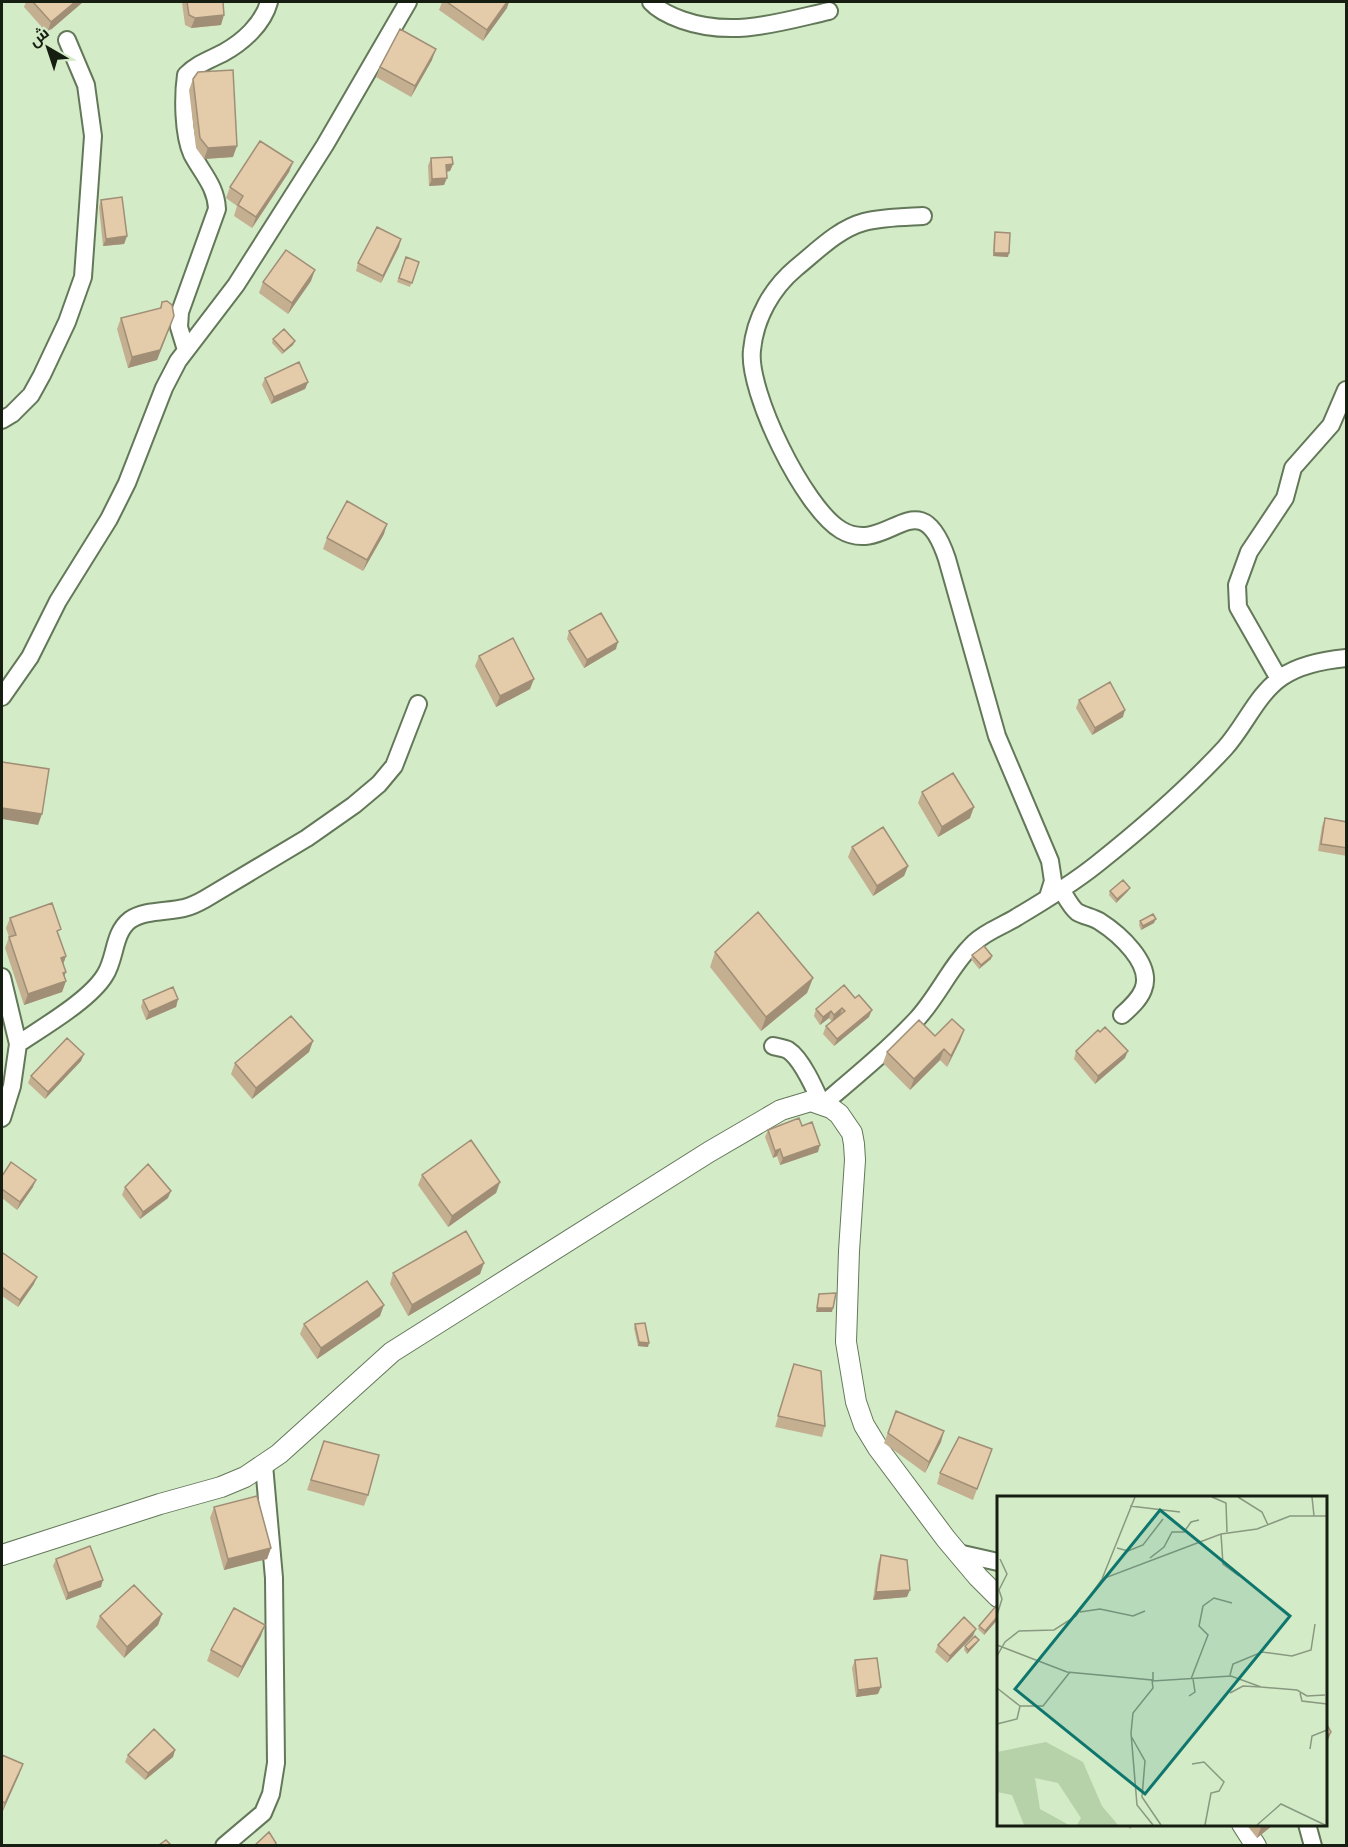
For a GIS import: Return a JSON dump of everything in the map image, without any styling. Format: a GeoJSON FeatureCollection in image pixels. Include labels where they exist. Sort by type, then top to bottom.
{"type":"FeatureCollection","features":[{"type":"Feature","properties":{"kind":"street"},"geometry":{"type":"LineString","coordinates":[[186,350],[179,327],[180,312],[217,208],[215,192],[191,151],[184,110],[186,75],[200,64],[242,41],[265,15],[269,2]]}},
{"type":"Feature","properties":{"kind":"street"},"geometry":{"type":"LineString","coordinates":[[2,697],[30,657],[58,601],[109,519],[127,483],[164,388],[186,350],[236,285],[320,154],[408,2]]}},
{"type":"Feature","properties":{"kind":"street"},"geometry":{"type":"LineString","coordinates":[[651,2],[670,16],[698,26],[723,29],[763,25],[829,11]]}},
{"type":"Feature","properties":{"kind":"street"},"geometry":{"type":"LineString","coordinates":[[2,420],[12,414],[30,395],[42,375],[68,322],[84,277],[93,136],[86,85],[67,40]]}},
{"type":"Feature","properties":{"kind":"street"},"geometry":{"type":"LineString","coordinates":[[923,216],[875,220],[850,227],[835,236],[787,276],[764,308],[755,330],[751,353],[755,381],[774,429],[801,484],[835,525],[851,534],[866,535],[886,531],[909,520],[917,519],[928,524],[937,536],[947,559],[997,736],[1050,861],[1054,893],[1077,911],[1100,922],[1125,942],[1137,956],[1145,983],[1139,998],[1122,1015]]}},
{"type":"Feature","properties":{"kind":"street"},"geometry":{"type":"LineString","coordinates":[[1279,679],[1238,607],[1237,585],[1249,552],[1285,498],[1293,468],[1331,425],[1347,390]]}},
{"type":"Feature","properties":{"kind":"street"},"geometry":{"type":"LineString","coordinates":[[822,1104],[860,1073],[918,1018],[954,964],[977,940],[1020,916],[1097,864],[1134,834],[1214,759],[1238,732],[1264,694],[1279,679],[1302,668],[1329,660],[1347,658]]}},
{"type":"Feature","properties":{"kind":"street"},"geometry":{"type":"LineString","coordinates":[[18,1044],[86,996],[98,984],[110,967],[121,930],[131,919],[145,914],[182,909],[205,899],[315,832],[366,796],[388,776],[394,766],[418,704]]}},
{"type":"Feature","properties":{"kind":"street"},"geometry":{"type":"LineString","coordinates":[[2,977],[18,1044],[12,1086],[2,1118]]}},
{"type":"Feature","properties":{"kind":"street"},"geometry":{"type":"LineString","coordinates":[[773,1046],[787,1050],[801,1065],[822,1104]]}},
{"type":"Feature","properties":{"kind":"street"},"geometry":{"type":"LineString","coordinates":[[2,1556],[160,1504],[221,1487],[245,1477],[279,1454],[392,1352],[420,1333],[640,1193],[768,1117],[781,1110],[811,1101],[822,1104],[838,1114],[852,1133],[854,1144],[846,1342],[856,1402],[864,1425],[878,1448],[958,1553],[997,1596]]}},
{"type":"Feature","properties":{"kind":"street"},"geometry":{"type":"LineString","coordinates":[[224,1845],[262,1813],[271,1794],[276,1763],[274,1578],[264,1465]]}},
{"type":"Feature","properties":{"kind":"street"},"geometry":{"type":"LineString","coordinates":[[958,1553],[997,1562]]}},
{"type":"Feature","properties":{"kind":"street"},"geometry":{"type":"LineString","coordinates":[[1243,1826],[1256,1845]]}},
{"type":"Feature","properties":{"kind":"street"},"geometry":{"type":"LineString","coordinates":[[1308,1826],[1313,1845]]}},
{"type":"Feature","properties":{"kind":"building"},"geometry":{"type":"Polygon","coordinates":[[[33,2],[75,2],[51,22],[33,2]]]}},
{"type":"Feature","properties":{"kind":"building"},"geometry":{"type":"Polygon","coordinates":[[[187,2],[223,2],[224,15],[195,18],[189,15],[187,2]]]}},
{"type":"Feature","properties":{"kind":"building"},"geometry":{"type":"Polygon","coordinates":[[[447,2],[507,2],[487,30],[447,2]]]}},
{"type":"Feature","properties":{"kind":"building"},"geometry":{"type":"Polygon","coordinates":[[[400,29],[436,49],[415,86],[380,67],[400,29]]]}},
{"type":"Feature","properties":{"kind":"building"},"geometry":{"type":"Polygon","coordinates":[[[233,70],[237,146],[208,148],[200,138],[193,79],[198,72],[233,70]]]}},
{"type":"Feature","properties":{"kind":"building"},"geometry":{"type":"Polygon","coordinates":[[[260,141],[293,162],[256,217],[238,205],[243,196],[230,187],[260,141]]]}},
{"type":"Feature","properties":{"kind":"building"},"geometry":{"type":"Polygon","coordinates":[[[452,157],[453,164],[446,165],[447,178],[432,179],[431,158],[452,157]]]}},
{"type":"Feature","properties":{"kind":"building"},"geometry":{"type":"Polygon","coordinates":[[[122,197],[127,236],[106,239],[101,200],[122,197]]]}},
{"type":"Feature","properties":{"kind":"building"},"geometry":{"type":"Polygon","coordinates":[[[377,227],[401,239],[383,276],[358,263],[377,227]]]}},
{"type":"Feature","properties":{"kind":"building"},"geometry":{"type":"Polygon","coordinates":[[[995,232],[1010,233],[1009,253],[994,253],[995,232]]]}},
{"type":"Feature","properties":{"kind":"building"},"geometry":{"type":"Polygon","coordinates":[[[286,250],[315,270],[292,303],[263,282],[286,250]]]}},
{"type":"Feature","properties":{"kind":"building"},"geometry":{"type":"Polygon","coordinates":[[[406,257],[419,262],[412,283],[399,278],[406,257]]]}},
{"type":"Feature","properties":{"kind":"building"},"geometry":{"type":"Polygon","coordinates":[[[167,301],[172,305],[174,316],[160,350],[132,357],[121,318],[161,308],[162,302],[167,301]]]}},
{"type":"Feature","properties":{"kind":"building"},"geometry":{"type":"Polygon","coordinates":[[[284,329],[295,341],[284,351],[273,339],[284,329]]]}},
{"type":"Feature","properties":{"kind":"building"},"geometry":{"type":"Polygon","coordinates":[[[299,362],[308,382],[274,397],[265,378],[299,362]]]}},
{"type":"Feature","properties":{"kind":"building"},"geometry":{"type":"Polygon","coordinates":[[[347,501],[387,524],[367,560],[327,538],[347,501]]]}},
{"type":"Feature","properties":{"kind":"building"},"geometry":{"type":"Polygon","coordinates":[[[601,613],[618,642],[587,660],[569,631],[601,613]]]}},
{"type":"Feature","properties":{"kind":"building"},"geometry":{"type":"Polygon","coordinates":[[[513,638],[534,679],[500,696],[479,656],[513,638]]]}},
{"type":"Feature","properties":{"kind":"building"},"geometry":{"type":"Polygon","coordinates":[[[1110,682],[1125,710],[1095,728],[1079,700],[1110,682]]]}},
{"type":"Feature","properties":{"kind":"building"},"geometry":{"type":"Polygon","coordinates":[[[2,762],[49,769],[42,814],[2,808],[2,762]]]}},
{"type":"Feature","properties":{"kind":"building"},"geometry":{"type":"Polygon","coordinates":[[[953,773],[974,807],[942,827],[922,792],[953,773]]]}},
{"type":"Feature","properties":{"kind":"building"},"geometry":{"type":"Polygon","coordinates":[[[1325,818],[1347,822],[1347,848],[1321,844],[1325,818]]]}},
{"type":"Feature","properties":{"kind":"building"},"geometry":{"type":"Polygon","coordinates":[[[883,827],[908,866],[877,886],[852,847],[883,827]]]}},
{"type":"Feature","properties":{"kind":"building"},"geometry":{"type":"Polygon","coordinates":[[[1123,880],[1130,888],[1117,899],[1110,891],[1123,880]]]}},
{"type":"Feature","properties":{"kind":"building"},"geometry":{"type":"Polygon","coordinates":[[[52,903],[61,929],[57,931],[66,956],[61,958],[66,972],[63,973],[66,981],[28,994],[9,937],[16,935],[10,918],[52,903]]]}},
{"type":"Feature","properties":{"kind":"building"},"geometry":{"type":"Polygon","coordinates":[[[758,912],[813,978],[766,1017],[715,952],[758,912]]]}},
{"type":"Feature","properties":{"kind":"building"},"geometry":{"type":"Polygon","coordinates":[[[1153,914],[1156,919],[1143,926],[1140,921],[1153,914]]]}},
{"type":"Feature","properties":{"kind":"building"},"geometry":{"type":"Polygon","coordinates":[[[984,946],[992,956],[981,965],[972,955],[984,946]]]}},
{"type":"Feature","properties":{"kind":"building"},"geometry":{"type":"Polygon","coordinates":[[[844,985],[855,998],[859,995],[872,1010],[837,1039],[826,1026],[845,1011],[842,1008],[834,1015],[831,1011],[823,1017],[816,1009],[844,985]]]}},
{"type":"Feature","properties":{"kind":"building"},"geometry":{"type":"Polygon","coordinates":[[[173,987],[178,999],[149,1012],[143,1000],[173,987]]]}},
{"type":"Feature","properties":{"kind":"building"},"geometry":{"type":"Polygon","coordinates":[[[291,1016],[313,1041],[256,1088],[235,1063],[291,1016]]]}},
{"type":"Feature","properties":{"kind":"building"},"geometry":{"type":"Polygon","coordinates":[[[952,1019],[964,1030],[951,1056],[944,1049],[914,1079],[887,1052],[919,1020],[935,1036],[952,1019]]]}},
{"type":"Feature","properties":{"kind":"building"},"geometry":{"type":"Polygon","coordinates":[[[1105,1027],[1128,1051],[1098,1076],[1076,1051],[1098,1030],[1100,1032],[1105,1027]]]}},
{"type":"Feature","properties":{"kind":"building"},"geometry":{"type":"Polygon","coordinates":[[[67,1038],[84,1054],[48,1092],[31,1076],[67,1038]]]}},
{"type":"Feature","properties":{"kind":"building"},"geometry":{"type":"Polygon","coordinates":[[[799,1118],[802,1126],[812,1122],[820,1145],[783,1158],[780,1149],[775,1151],[768,1130],[799,1118]]]}},
{"type":"Feature","properties":{"kind":"building"},"geometry":{"type":"Polygon","coordinates":[[[471,1140],[500,1182],[452,1216],[422,1175],[471,1140]]]}},
{"type":"Feature","properties":{"kind":"building"},"geometry":{"type":"Polygon","coordinates":[[[11,1162],[36,1180],[20,1202],[2,1189],[2,1176],[11,1162]]]}},
{"type":"Feature","properties":{"kind":"building"},"geometry":{"type":"Polygon","coordinates":[[[148,1164],[171,1191],[143,1212],[125,1187],[148,1164]]]}},
{"type":"Feature","properties":{"kind":"building"},"geometry":{"type":"Polygon","coordinates":[[[466,1231],[484,1263],[412,1305],[393,1273],[466,1231]]]}},
{"type":"Feature","properties":{"kind":"building"},"geometry":{"type":"Polygon","coordinates":[[[3,1253],[37,1277],[20,1300],[2,1287],[3,1253]]]}},
{"type":"Feature","properties":{"kind":"building"},"geometry":{"type":"Polygon","coordinates":[[[367,1281],[384,1305],[321,1348],[304,1324],[367,1281]]]}},
{"type":"Feature","properties":{"kind":"building"},"geometry":{"type":"Polygon","coordinates":[[[836,1293],[833,1308],[817,1308],[819,1294],[836,1293]]]}},
{"type":"Feature","properties":{"kind":"building"},"geometry":{"type":"Polygon","coordinates":[[[645,1323],[649,1343],[639,1342],[635,1324],[645,1323]]]}},
{"type":"Feature","properties":{"kind":"building"},"geometry":{"type":"Polygon","coordinates":[[[794,1364],[821,1371],[825,1426],[778,1416],[794,1364]]]}},
{"type":"Feature","properties":{"kind":"building"},"geometry":{"type":"Polygon","coordinates":[[[896,1411],[944,1431],[929,1462],[888,1433],[896,1411]]]}},
{"type":"Feature","properties":{"kind":"building"},"geometry":{"type":"Polygon","coordinates":[[[959,1437],[992,1449],[977,1489],[940,1473],[959,1437]]]}},
{"type":"Feature","properties":{"kind":"building"},"geometry":{"type":"Polygon","coordinates":[[[324,1441],[379,1455],[368,1495],[311,1480],[324,1441]]]}},
{"type":"Feature","properties":{"kind":"building"},"geometry":{"type":"Polygon","coordinates":[[[257,1496],[271,1548],[228,1559],[214,1507],[257,1496]]]}},
{"type":"Feature","properties":{"kind":"building"},"geometry":{"type":"Polygon","coordinates":[[[90,1546],[103,1580],[68,1593],[56,1559],[90,1546]]]}},
{"type":"Feature","properties":{"kind":"building"},"geometry":{"type":"Polygon","coordinates":[[[881,1555],[907,1560],[910,1590],[876,1592],[881,1555]]]}},
{"type":"Feature","properties":{"kind":"building"},"geometry":{"type":"Polygon","coordinates":[[[134,1585],[162,1614],[127,1647],[100,1616],[134,1585]]]}},
{"type":"Feature","properties":{"kind":"building"},"geometry":{"type":"Polygon","coordinates":[[[996,1606],[997,1617],[985,1631],[979,1626],[996,1606]]]}},
{"type":"Feature","properties":{"kind":"building"},"geometry":{"type":"Polygon","coordinates":[[[234,1608],[265,1625],[242,1667],[211,1650],[234,1608]]]}},
{"type":"Feature","properties":{"kind":"building"},"geometry":{"type":"Polygon","coordinates":[[[964,1617],[976,1629],[950,1656],[938,1645],[964,1617]]]}},
{"type":"Feature","properties":{"kind":"building"},"geometry":{"type":"Polygon","coordinates":[[[975,1636],[979,1640],[968,1650],[965,1646],[975,1636]]]}},
{"type":"Feature","properties":{"kind":"building"},"geometry":{"type":"Polygon","coordinates":[[[877,1658],[881,1687],[858,1690],[855,1660],[877,1658]]]}},
{"type":"Feature","properties":{"kind":"building"},"geometry":{"type":"Polygon","coordinates":[[[1327,1725],[1331,1732],[1327,1737],[1327,1725]]]}},
{"type":"Feature","properties":{"kind":"building"},"geometry":{"type":"Polygon","coordinates":[[[154,1729],[175,1750],[148,1773],[128,1755],[154,1729]]]}},
{"type":"Feature","properties":{"kind":"building"},"geometry":{"type":"Polygon","coordinates":[[[2,1755],[23,1764],[5,1803],[2,1801],[2,1755]]]}},
{"type":"Feature","properties":{"kind":"building"},"geometry":{"type":"Polygon","coordinates":[[[269,1832],[275,1845],[255,1845],[269,1832]]]}},
{"type":"Feature","properties":{"kind":"building"},"geometry":{"type":"Polygon","coordinates":[[[166,1840],[171,1845],[159,1845],[166,1840]]]}}]}
